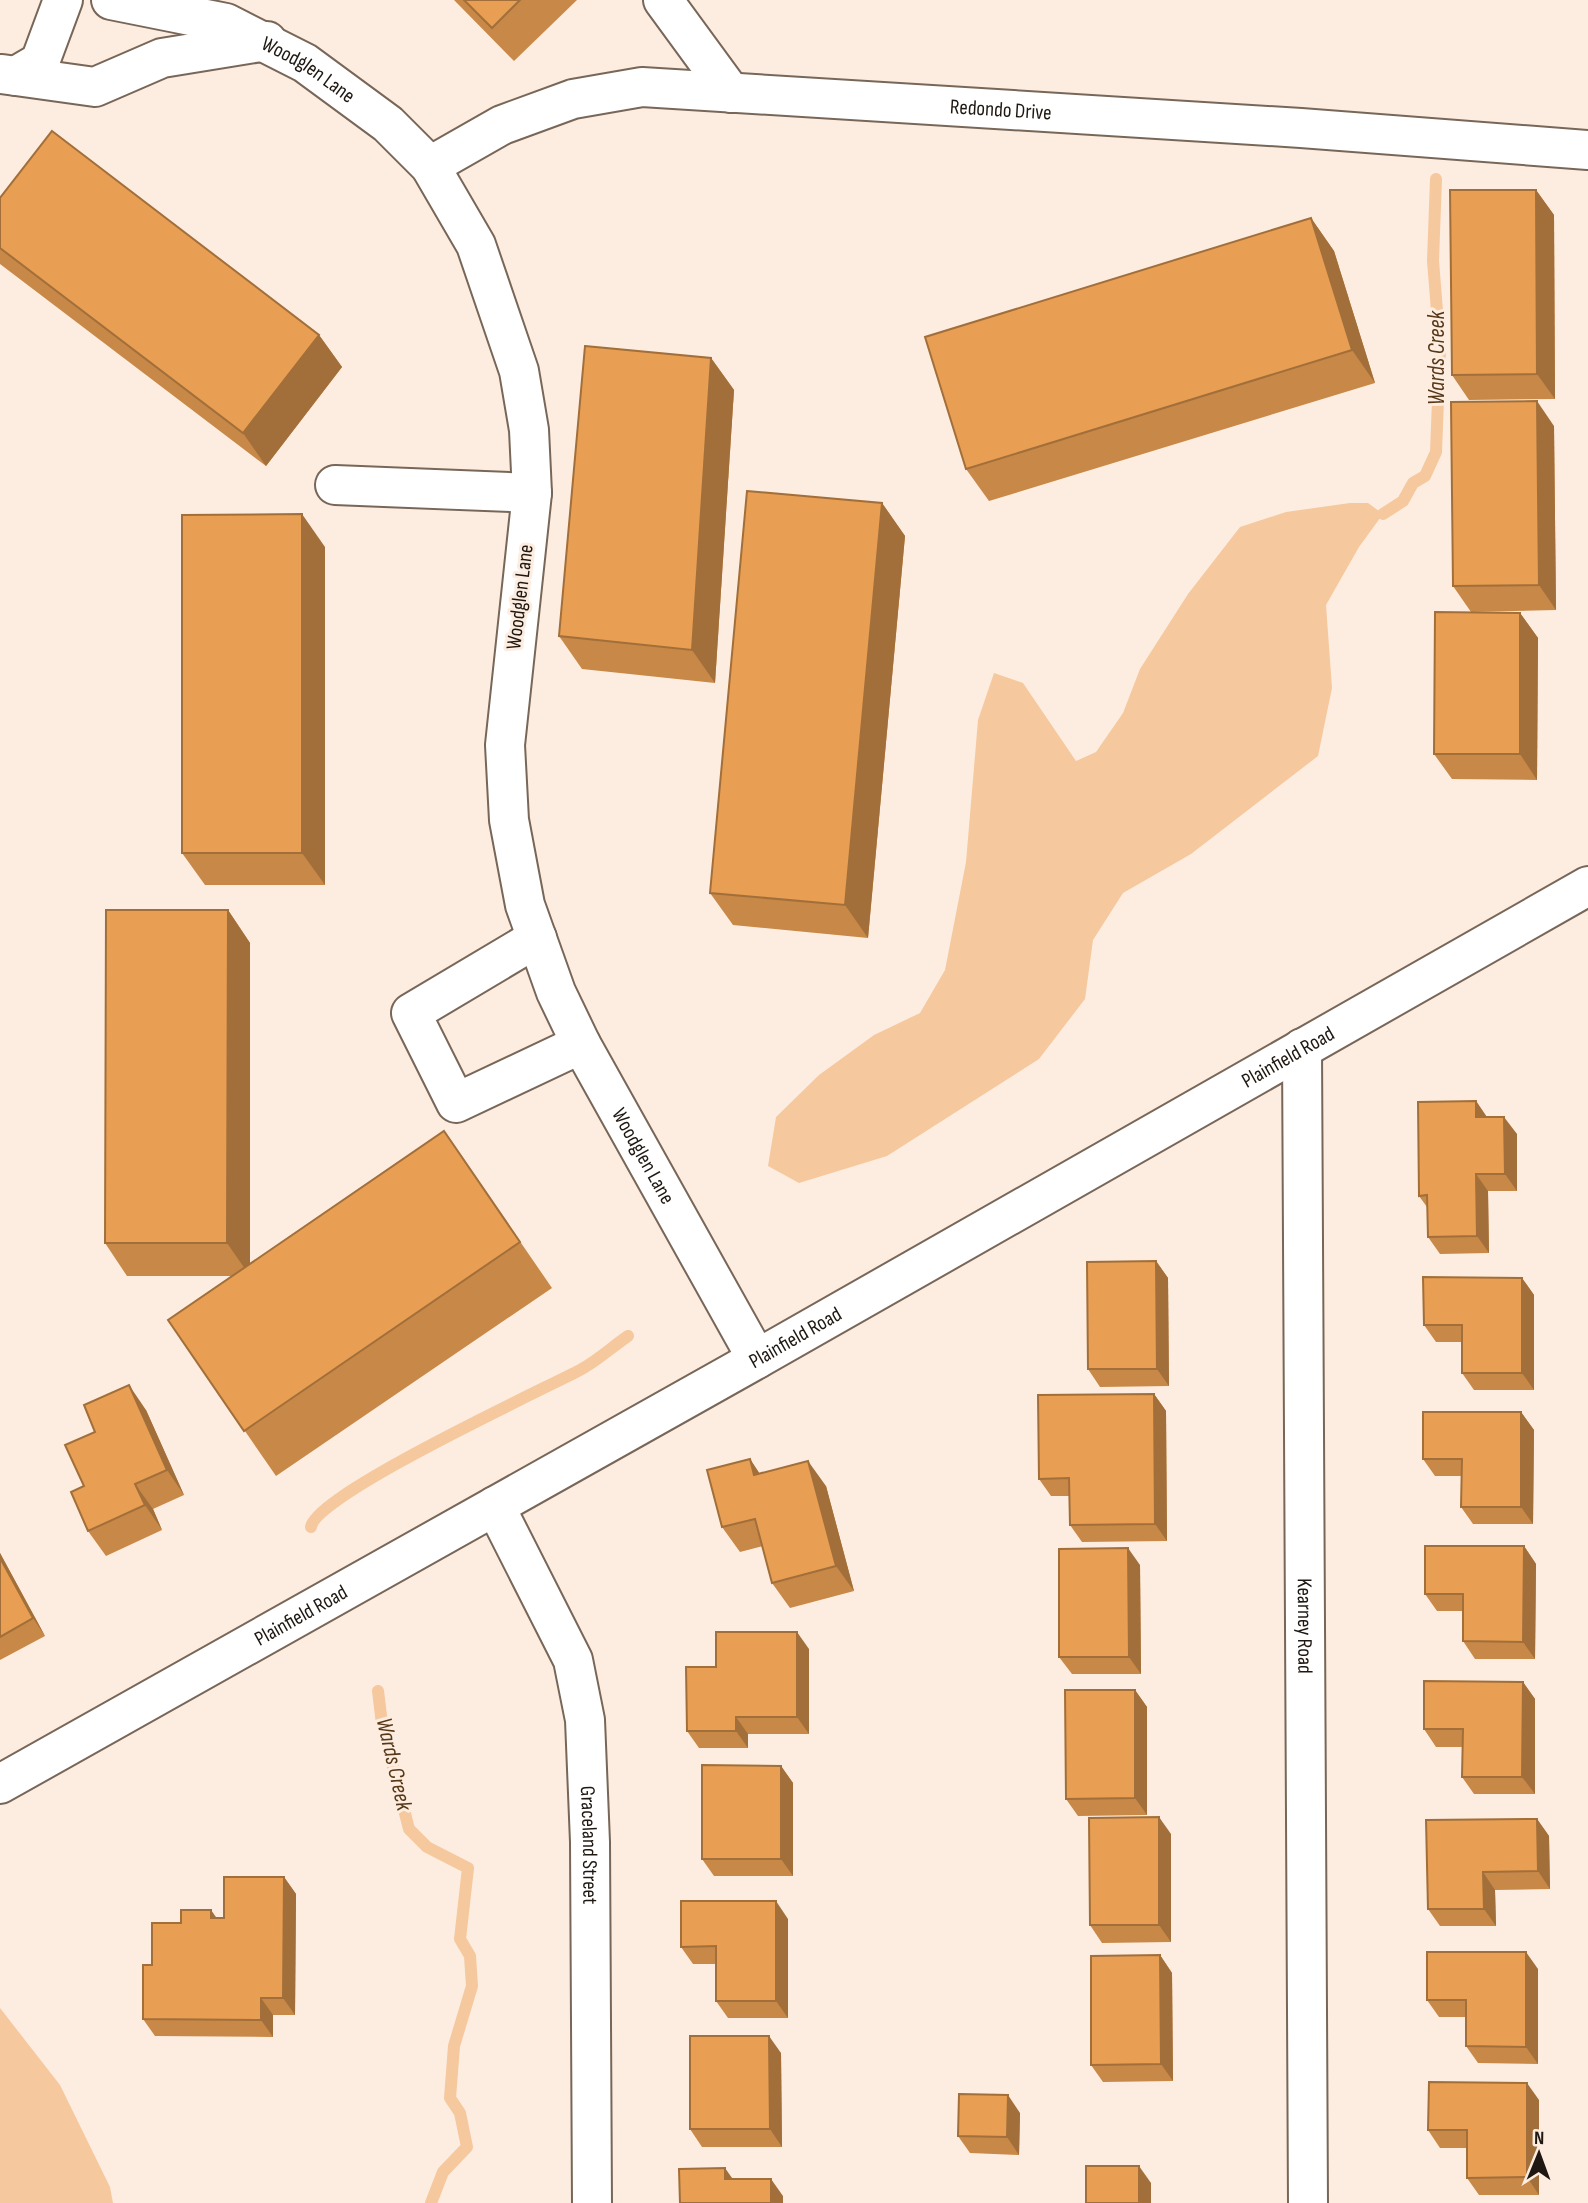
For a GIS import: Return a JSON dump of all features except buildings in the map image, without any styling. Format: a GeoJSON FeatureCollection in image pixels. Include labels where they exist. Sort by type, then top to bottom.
{"type":"FeatureCollection","features":[{"type":"Feature","properties":{"kind":"street"},"geometry":{"type":"LineString","coordinates":[[8,75],[40,62],[63,0]]}},
{"type":"Feature","properties":{"kind":"street","name":"Woodglen Lane"},"geometry":{"type":"LineString","coordinates":[[111,0],[226,23],[267,41],[305,63],[388,124],[430,166],[476,245],[519,371],[529,429],[533,493],[505,745],[509,820],[525,905],[556,992],[581,1044],[757,1360]]}},
{"type":"Feature","properties":{"kind":"street"},"geometry":{"type":"LineString","coordinates":[[663,0],[731,93]]}},
{"type":"Feature","properties":{"kind":"street"},"geometry":{"type":"LineString","coordinates":[[8,75],[95,88],[162,58],[267,41]]}},
{"type":"Feature","properties":{"kind":"street","name":"Redondo Drive"},"geometry":{"type":"LineString","coordinates":[[430,166],[502,125],[573,99],[642,87],[1312,129],[1588,150]]}},
{"type":"Feature","properties":{"kind":"street"},"geometry":{"type":"LineString","coordinates":[[335,485],[533,493]]}},
{"type":"Feature","properties":{"kind":"street","name":"Plainfield Road"},"geometry":{"type":"LineString","coordinates":[[0,1784],[757,1360],[1588,886]]}},
{"type":"Feature","properties":{"kind":"street"},"geometry":{"type":"LineString","coordinates":[[537,938],[411,1013],[456,1102],[581,1044]]}},
{"type":"Feature","properties":{"kind":"street","name":"Kearney Road"},"geometry":{"type":"LineString","coordinates":[[1303,1048],[1308,2203]]}},
{"type":"Feature","properties":{"kind":"street","name":"Graceland Street"},"geometry":{"type":"LineString","coordinates":[[495,1506],[573,1660],[585,1720],[590,1842],[592,2203]]}},
{"type":"Feature","properties":{"kind":"shaded area"},"geometry":{"type":"Polygon","coordinates":[[[1368,503],[1383,514],[1359,547],[1326,605],[1332,688],[1318,756],[1191,854],[1123,893],[1093,940],[1085,999],[1039,1059],[887,1156],[799,1183],[768,1166],[776,1117],[819,1075],[874,1035],[920,1013],[945,970],[966,862],[978,720],[994,673],[1023,683],[1076,761],[1096,752],[1123,713],[1140,669],[1188,594],[1240,527],[1286,512],[1368,503]]]}},
{"type":"Feature","properties":{"kind":"shaded area"},"geometry":{"type":"Polygon","coordinates":[[[0,2008],[60,2085],[110,2187],[113,2203],[0,2203],[0,2008]]]}},
{"type":"Feature","properties":{"kind":"waterway","name":"Wards Creek"},"geometry":{"type":"LineString","coordinates":[[1383,514],[1403,501],[1413,483],[1425,476],[1436,452],[1440,348],[1433,261],[1436,179]]}},
{"type":"Feature","properties":{"kind":"waterway","name":"Wards Creek"},"geometry":{"type":"LineString","coordinates":[[311,1527],[322,1512],[349,1492],[433,1444],[580,1370],[628,1336]]}},
{"type":"Feature","properties":{"kind":"waterway","name":"Wards Creek"},"geometry":{"type":"LineString","coordinates":[[378,1691],[382,1724],[409,1829],[427,1847],[468,1868],[460,1939],[470,1956],[472,1986],[454,2046],[450,2098],[460,2113],[467,2147],[443,2172],[431,2203]]}}]}
